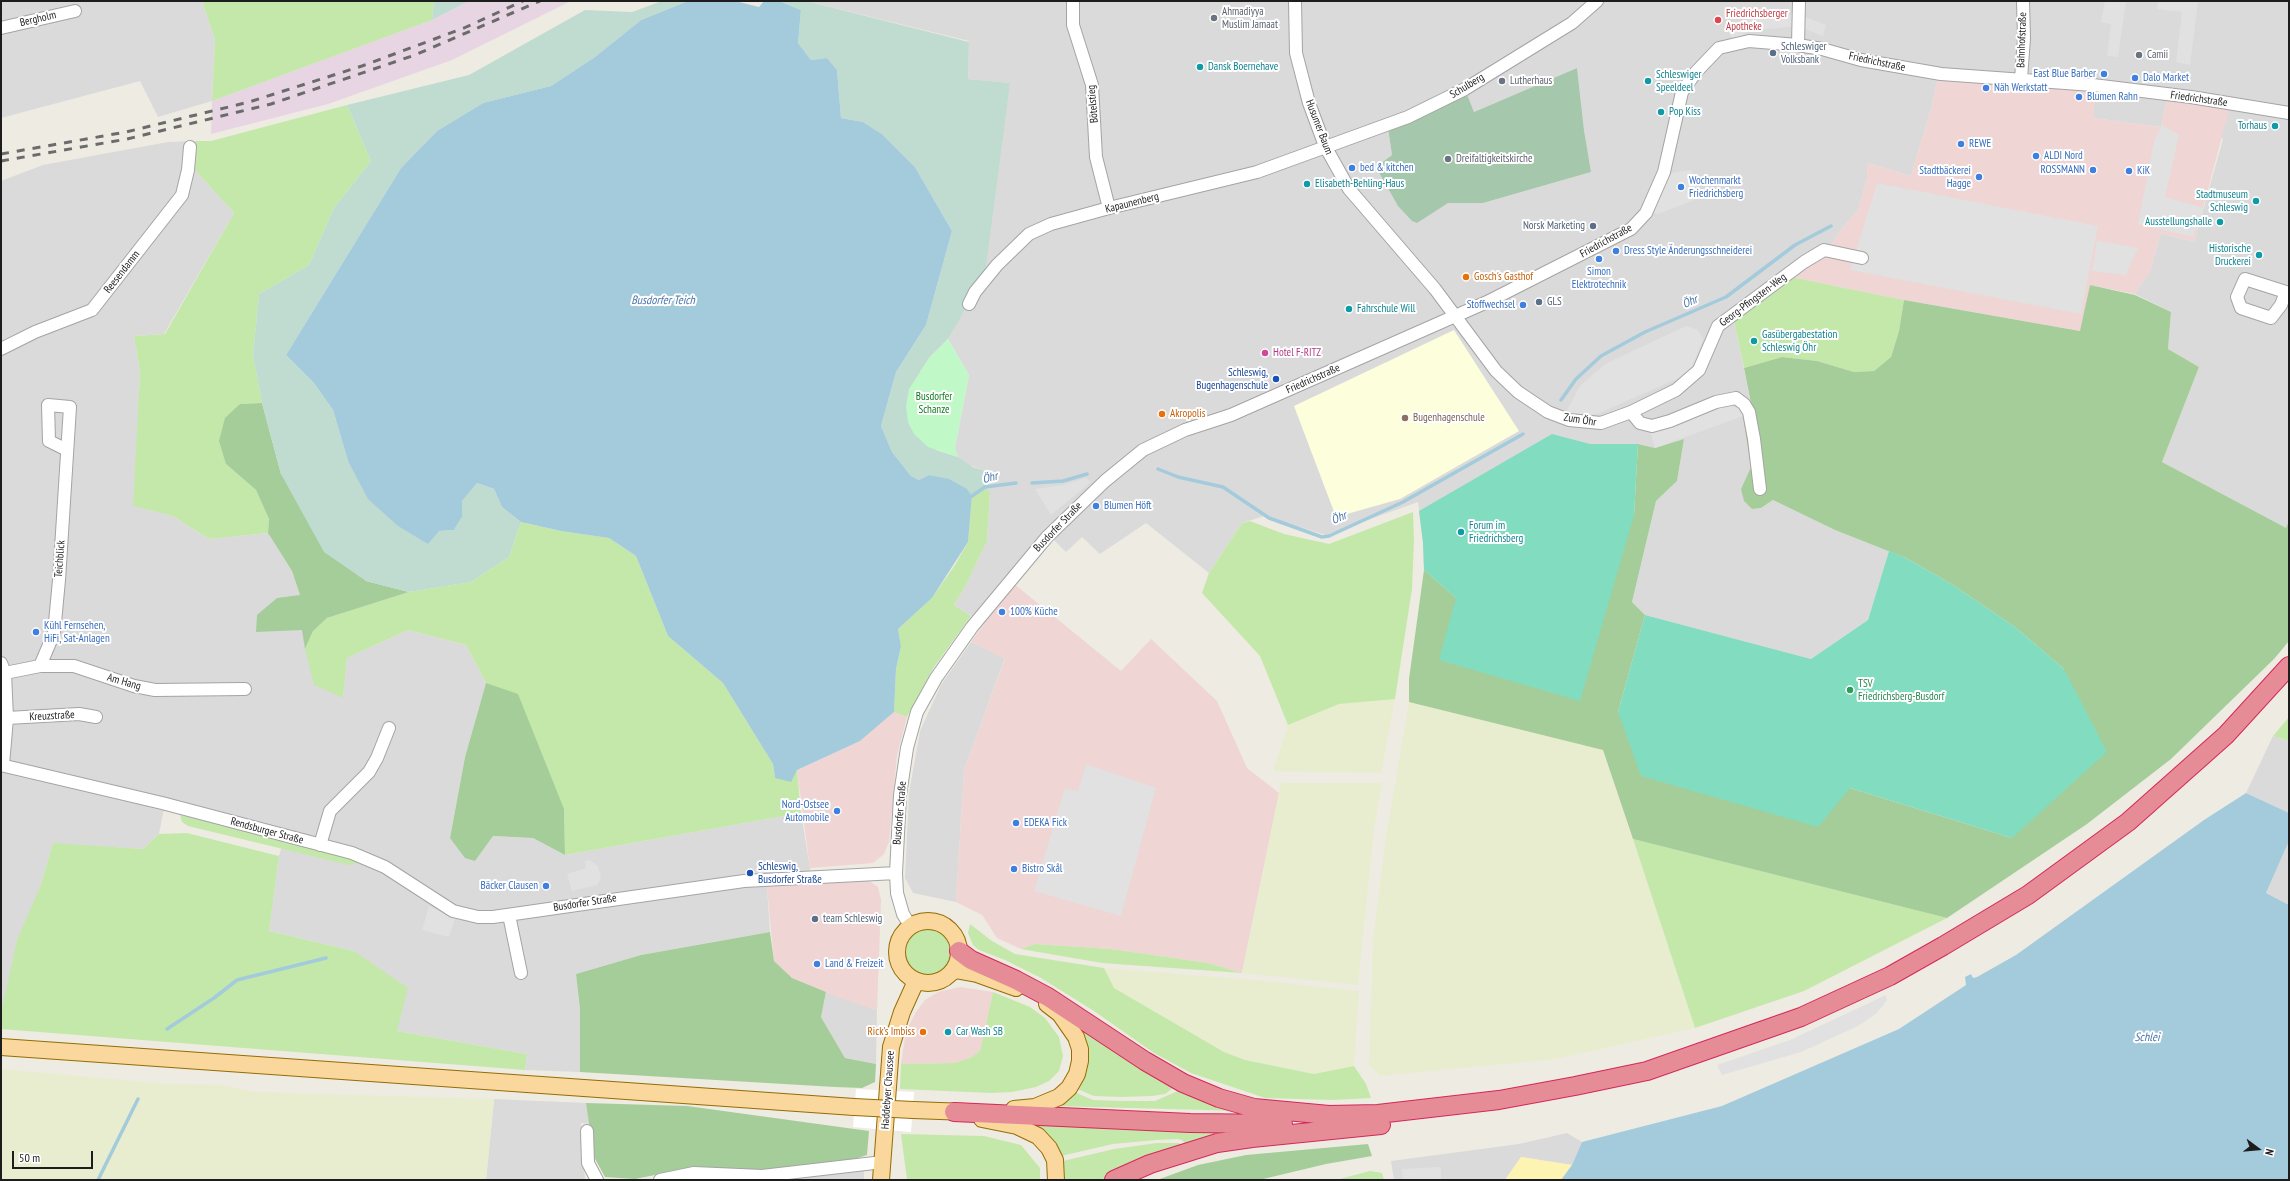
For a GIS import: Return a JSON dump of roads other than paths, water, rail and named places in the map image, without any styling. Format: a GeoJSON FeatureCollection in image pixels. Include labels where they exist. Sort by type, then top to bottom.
{"type":"FeatureCollection","features":[{"type":"Feature","properties":{"kind":"highway"},"geometry":{"type":"LineString","coordinates":[[1114,1180],[1150,1164],[1217,1143],[1378,1114],[1499,1100],[1647,1071],[1689,1058],[1801,1017],[1890,976],[2028,895],[2128,822],[2226,735],[2289,666]]}},
{"type":"Feature","properties":{"kind":"highway"},"geometry":{"type":"LineString","coordinates":[[954,1112],[1190,1123],[1297,1124],[1499,1112],[1574,1099],[1691,1069],[1805,1028],[1893,987],[1948,957],[2033,905],[2136,830],[2235,742],[2289,685]]}},
{"type":"Feature","properties":{"kind":"highway"},"geometry":{"type":"LineString","coordinates":[[959,951],[971,960],[1016,980],[1048,997],[1145,1061],[1200,1091],[1254,1108],[1330,1122]]}},
{"type":"Feature","properties":{"kind":"main road"},"geometry":{"type":"LineString","coordinates":[[1,1047],[954,1112],[1035,1107],[1047,1104],[1069,1088],[1078,1068],[1080,1049],[1069,1025],[1060,1014],[1044,1002],[1014,988],[977,974],[955,970],[951,973],[934,982],[916,981],[903,970],[897,954],[903,934],[911,927],[930,922],[940,924],[954,936],[959,951],[958,959],[951,973]]}},
{"type":"Feature","properties":{"kind":"main road","name":"Haddebyer Chaussee"},"geometry":{"type":"LineString","coordinates":[[881,1180],[891,1047],[902,1012],[916,981]]}},
{"type":"Feature","properties":{"kind":"main road"},"geometry":{"type":"LineString","coordinates":[[954,1112],[1017,1126],[1038,1136],[1049,1148],[1055,1160],[1056,1180]]}},
{"type":"Feature","properties":{"kind":"street","name":"Bötelstieg"},"geometry":{"type":"LineString","coordinates":[[1073,1],[1073,25],[1092,85],[1096,157],[1108,208]]}},
{"type":"Feature","properties":{"kind":"street","name":"Schulberg"},"geometry":{"type":"LineString","coordinates":[[1324,146],[1408,117],[1465,89],[1572,23],[1597,1]]}},
{"type":"Feature","properties":{"kind":"street"},"geometry":{"type":"LineString","coordinates":[[1798,45],[1799,1]]}},
{"type":"Feature","properties":{"kind":"street","name":"Bahnhofstraße"},"geometry":{"type":"LineString","coordinates":[[2021,79],[2024,38],[2023,1]]}},
{"type":"Feature","properties":{"kind":"street","name":"Husumer Baum"},"geometry":{"type":"LineString","coordinates":[[1292,2],[1296,53],[1309,103],[1324,146],[1349,189],[1388,233],[1454,315]]}},
{"type":"Feature","properties":{"kind":"street","name":"Bergholm"},"geometry":{"type":"LineString","coordinates":[[1,28],[75,11]]}},
{"type":"Feature","properties":{"kind":"street","name":"Friedrichstraße"},"geometry":{"type":"LineString","coordinates":[[1130,458],[1143,450],[1185,430],[1231,415],[1454,315],[1487,302],[1631,229],[1646,213],[1664,172],[1682,92],[1696,72],[1719,48],[1749,41],[1798,45],[1822,49],[1861,60],[1941,74],[2093,85],[2190,97],[2289,113]]}},
{"type":"Feature","properties":{"kind":"street","name":"Kapaunenberg"},"geometry":{"type":"LineString","coordinates":[[969,304],[975,292],[997,265],[1029,234],[1051,224],[1108,208],[1257,172],[1324,146]]}},
{"type":"Feature","properties":{"kind":"street","name":"Reesendamm"},"geometry":{"type":"LineString","coordinates":[[1,349],[35,332],[92,310],[182,195],[188,170],[190,147]]}},
{"type":"Feature","properties":{"kind":"street","name":"Georg-Pfingsten-Weg"},"geometry":{"type":"LineString","coordinates":[[1630,412],[1676,390],[1690,379],[1699,370],[1718,326],[1804,262],[1824,250],[1862,258]]}},
{"type":"Feature","properties":{"kind":"street","name":"Zum Öhr"},"geometry":{"type":"LineString","coordinates":[[1454,315],[1496,371],[1518,392],[1548,412],[1569,420],[1601,423],[1630,412]]}},
{"type":"Feature","properties":{"kind":"street"},"geometry":{"type":"LineString","coordinates":[[1630,412],[1640,423],[1652,426],[1726,399],[1736,398],[1744,404],[1748,412],[1754,439],[1760,489]]}},
{"type":"Feature","properties":{"kind":"street","name":"Teichblick"},"geometry":{"type":"LineString","coordinates":[[40,666],[54,633],[67,450]]}},
{"type":"Feature","properties":{"kind":"street","name":"Busdorfer Straße"},"geometry":{"type":"LineString","coordinates":[[522,912],[744,881],[896,873],[901,787],[907,748],[917,712],[936,678],[972,627],[1042,543],[1130,458]]}},
{"type":"Feature","properties":{"kind":"street","name":"Am Hang"},"geometry":{"type":"LineString","coordinates":[[3,668],[74,666],[134,686],[155,690],[245,689]]}},
{"type":"Feature","properties":{"kind":"street"},"geometry":{"type":"LineString","coordinates":[[2,765],[7,718],[3,668]]}},
{"type":"Feature","properties":{"kind":"street","name":"Kreuzstraße"},"geometry":{"type":"LineString","coordinates":[[7,718],[79,714],[96,717]]}},
{"type":"Feature","properties":{"kind":"street"},"geometry":{"type":"LineString","coordinates":[[320,845],[330,811],[369,772],[377,758],[389,728]]}},
{"type":"Feature","properties":{"kind":"street","name":"Rendsburger Straße"},"geometry":{"type":"LineString","coordinates":[[2,765],[352,853],[385,867],[453,911],[478,917],[509,915],[522,912]]}},
{"type":"Feature","properties":{"kind":"street"},"geometry":{"type":"LineString","coordinates":[[896,873],[901,907],[911,927]]}},
{"type":"Feature","properties":{"kind":"street"},"geometry":{"type":"LineString","coordinates":[[509,915],[521,973]]}},
{"type":"Feature","properties":{"kind":"street"},"geometry":{"type":"LineString","coordinates":[[587,1131],[588,1163],[597,1180]]}},
{"type":"Feature","properties":{"kind":"street"},"geometry":{"type":"LineString","coordinates":[[660,1180],[694,1173],[762,1176],[883,1162]]}},
{"type":"Feature","properties":{"kind":"water","name":"Busdorfer Teich"},"geometry":{"type":"Polygon","coordinates":[[[688,1],[735,1],[759,7],[764,1],[779,1],[801,10],[798,43],[811,60],[827,58],[837,70],[841,118],[863,122],[882,134],[915,167],[952,231],[926,325],[896,372],[881,426],[892,452],[911,476],[919,480],[929,475],[949,479],[967,489],[972,496],[968,542],[932,598],[898,629],[901,646],[896,669],[894,712],[860,741],[797,770],[791,782],[775,778],[773,764],[723,683],[668,636],[636,556],[609,538],[561,531],[521,522],[502,507],[494,489],[477,483],[462,501],[462,517],[454,530],[439,531],[428,544],[398,526],[368,499],[348,461],[333,410],[314,383],[286,355],[401,168],[437,131],[483,103],[551,86],[595,57],[641,20],[688,1]]]}},
{"type":"Feature","properties":{"kind":"water","name":"Schlei"},"geometry":{"type":"Polygon","coordinates":[[[2246,793],[2289,813],[2289,841],[2266,893],[2289,905],[2289,1180],[1561,1180],[1572,1165],[1582,1142],[1722,1106],[1899,1029],[1966,985],[1965,977],[1971,974],[1973,978],[1977,977],[2016,955],[2204,820],[2246,793]]]}},
{"type":"Feature","properties":{"kind":"waterway","name":"Öhr"},"geometry":{"type":"LineString","coordinates":[[1561,400],[1576,379],[1601,356],[1645,332],[1726,297],[1795,245],[1831,226]]}},
{"type":"Feature","properties":{"kind":"waterway","name":"Öhr"},"geometry":{"type":"LineString","coordinates":[[1158,469],[1178,477],[1223,487],[1269,518],[1322,537],[1329,536],[1403,502],[1523,434]]}},
{"type":"Feature","properties":{"kind":"waterway","name":"Öhr"},"geometry":{"type":"LineString","coordinates":[[1032,483],[1063,481],[1087,474]]}},
{"type":"Feature","properties":{"kind":"waterway","name":"Öhr"},"geometry":{"type":"LineString","coordinates":[[972,496],[985,487],[1016,483]]}},
{"type":"Feature","properties":{"kind":"waterway"},"geometry":{"type":"LineString","coordinates":[[167,1029],[214,998],[237,980],[326,958]]}},
{"type":"Feature","properties":{"kind":"waterway"},"geometry":{"type":"LineString","coordinates":[[98,1180],[138,1099]]}},
{"type":"Feature","properties":{"kind":"railway"},"geometry":{"type":"LineString","coordinates":[[1,154],[126,132],[249,102],[362,66],[464,28],[523,1]]}},
{"type":"Feature","properties":{"kind":"railway"},"geometry":{"type":"LineString","coordinates":[[1,161],[127,139],[271,104],[415,55],[540,1]]}},
{"type":"Feature","properties":{"kind":"place","name":"Ahmadiyya Muslim Jamaat"},"geometry":{"type":"Point","coordinates":[1214,18]}},
{"type":"Feature","properties":{"kind":"place","name":"Friedrichsberger Apotheke"},"geometry":{"type":"Point","coordinates":[1718,20]}},
{"type":"Feature","properties":{"kind":"place","name":"Schleswiger Volksbank"},"geometry":{"type":"Point","coordinates":[1773,53]}},
{"type":"Feature","properties":{"kind":"place","name":"Camii"},"geometry":{"type":"Point","coordinates":[2139,55]}},
{"type":"Feature","properties":{"kind":"place","name":"Dansk Boernehave"},"geometry":{"type":"Point","coordinates":[1200,67]}},
{"type":"Feature","properties":{"kind":"place","name":"East Blue Barber"},"geometry":{"type":"Point","coordinates":[2104,74]}},
{"type":"Feature","properties":{"kind":"place","name":"Dalo Market"},"geometry":{"type":"Point","coordinates":[2135,78]}},
{"type":"Feature","properties":{"kind":"place","name":"Lutherhaus"},"geometry":{"type":"Point","coordinates":[1502,81]}},
{"type":"Feature","properties":{"kind":"place","name":"Schleswiger Speeldeel"},"geometry":{"type":"Point","coordinates":[1648,81]}},
{"type":"Feature","properties":{"kind":"place","name":"Näh Werkstatt"},"geometry":{"type":"Point","coordinates":[1986,88]}},
{"type":"Feature","properties":{"kind":"place","name":"Blumen Rahn"},"geometry":{"type":"Point","coordinates":[2079,97]}},
{"type":"Feature","properties":{"kind":"place","name":"Pop Kiss"},"geometry":{"type":"Point","coordinates":[1661,112]}},
{"type":"Feature","properties":{"kind":"place","name":"Torhaus"},"geometry":{"type":"Point","coordinates":[2275,126]}},
{"type":"Feature","properties":{"kind":"place","name":"REWE"},"geometry":{"type":"Point","coordinates":[1961,144]}},
{"type":"Feature","properties":{"kind":"place","name":"ALDI Nord"},"geometry":{"type":"Point","coordinates":[2036,156]}},
{"type":"Feature","properties":{"kind":"place","name":"Dreifaltigkeitskirche"},"geometry":{"type":"Point","coordinates":[1448,159]}},
{"type":"Feature","properties":{"kind":"place","name":"bed & kitchen"},"geometry":{"type":"Point","coordinates":[1352,168]}},
{"type":"Feature","properties":{"kind":"place","name":"ROSSMANN"},"geometry":{"type":"Point","coordinates":[2093,170]}},
{"type":"Feature","properties":{"kind":"place","name":"KiK"},"geometry":{"type":"Point","coordinates":[2129,171]}},
{"type":"Feature","properties":{"kind":"place","name":"Stadtbäckerei Hagge"},"geometry":{"type":"Point","coordinates":[1979,177]}},
{"type":"Feature","properties":{"kind":"place","name":"Elisabeth-Behling-Haus"},"geometry":{"type":"Point","coordinates":[1307,184]}},
{"type":"Feature","properties":{"kind":"place","name":"Wochenmarkt Friedrichsberg"},"geometry":{"type":"Point","coordinates":[1681,187]}},
{"type":"Feature","properties":{"kind":"place","name":"Stadtmuseum Schleswig"},"geometry":{"type":"Point","coordinates":[2256,201]}},
{"type":"Feature","properties":{"kind":"place","name":"Ausstellungshalle"},"geometry":{"type":"Point","coordinates":[2220,222]}},
{"type":"Feature","properties":{"kind":"place","name":"Norsk Marketing"},"geometry":{"type":"Point","coordinates":[1593,226]}},
{"type":"Feature","properties":{"kind":"place","name":"Dress Style Änderungsschneiderei"},"geometry":{"type":"Point","coordinates":[1616,251]}},
{"type":"Feature","properties":{"kind":"place","name":"Historische Druckerei"},"geometry":{"type":"Point","coordinates":[2259,255]}},
{"type":"Feature","properties":{"kind":"place","name":"Simon Elektrotechnik"},"geometry":{"type":"Point","coordinates":[1599,259]}},
{"type":"Feature","properties":{"kind":"place","name":"Gosch's Gasthof"},"geometry":{"type":"Point","coordinates":[1466,277]}},
{"type":"Feature","properties":{"kind":"place","name":"GLS"},"geometry":{"type":"Point","coordinates":[1539,302]}},
{"type":"Feature","properties":{"kind":"place","name":"Stoffwechsel"},"geometry":{"type":"Point","coordinates":[1523,305]}},
{"type":"Feature","properties":{"kind":"place","name":"Fahrschule Will"},"geometry":{"type":"Point","coordinates":[1349,309]}},
{"type":"Feature","properties":{"kind":"place","name":"Gasübergabestation Schleswig Öhr"},"geometry":{"type":"Point","coordinates":[1754,341]}},
{"type":"Feature","properties":{"kind":"place","name":"Hotel F-RITZ"},"geometry":{"type":"Point","coordinates":[1265,353]}},
{"type":"Feature","properties":{"kind":"place","name":"Schleswig, Bugenhagenschule"},"geometry":{"type":"Point","coordinates":[1276,379]}},
{"type":"Feature","properties":{"kind":"place","name":"Akropolis"},"geometry":{"type":"Point","coordinates":[1162,414]}},
{"type":"Feature","properties":{"kind":"place","name":"Bugenhagenschule"},"geometry":{"type":"Point","coordinates":[1405,418]}},
{"type":"Feature","properties":{"kind":"place","name":"Blumen Höft"},"geometry":{"type":"Point","coordinates":[1096,506]}},
{"type":"Feature","properties":{"kind":"place","name":"Forum im Friedrichsberg"},"geometry":{"type":"Point","coordinates":[1461,532]}},
{"type":"Feature","properties":{"kind":"place","name":"100% Küche"},"geometry":{"type":"Point","coordinates":[1002,612]}},
{"type":"Feature","properties":{"kind":"place","name":"Kühl Fernsehen, HiFi, Sat-Anlagen"},"geometry":{"type":"Point","coordinates":[36,632]}},
{"type":"Feature","properties":{"kind":"place","name":"TSV Friedrichsberg-Busdorf"},"geometry":{"type":"Point","coordinates":[1850,690]}},
{"type":"Feature","properties":{"kind":"place","name":"Nord-Ostsee Automobile"},"geometry":{"type":"Point","coordinates":[837,811]}},
{"type":"Feature","properties":{"kind":"place","name":"EDEKA Fick"},"geometry":{"type":"Point","coordinates":[1016,823]}},
{"type":"Feature","properties":{"kind":"place","name":"Bistro Skål"},"geometry":{"type":"Point","coordinates":[1014,869]}},
{"type":"Feature","properties":{"kind":"place","name":"Schleswig, Busdorfer Straße"},"geometry":{"type":"Point","coordinates":[750,873]}},
{"type":"Feature","properties":{"kind":"place","name":"Bäcker Clausen"},"geometry":{"type":"Point","coordinates":[546,886]}},
{"type":"Feature","properties":{"kind":"place","name":"team Schleswig"},"geometry":{"type":"Point","coordinates":[815,919]}},
{"type":"Feature","properties":{"kind":"place","name":"Land & Freizeit"},"geometry":{"type":"Point","coordinates":[817,964]}},
{"type":"Feature","properties":{"kind":"place","name":"Rick’s Imbiss"},"geometry":{"type":"Point","coordinates":[923,1032]}},
{"type":"Feature","properties":{"kind":"place","name":"Car Wash SB"},"geometry":{"type":"Point","coordinates":[948,1032]}},
{"type":"Feature","properties":{"kind":"park label","name":"Busdorfer Schanze"},"geometry":{"type":"Point","coordinates":[934,403]}}]}
